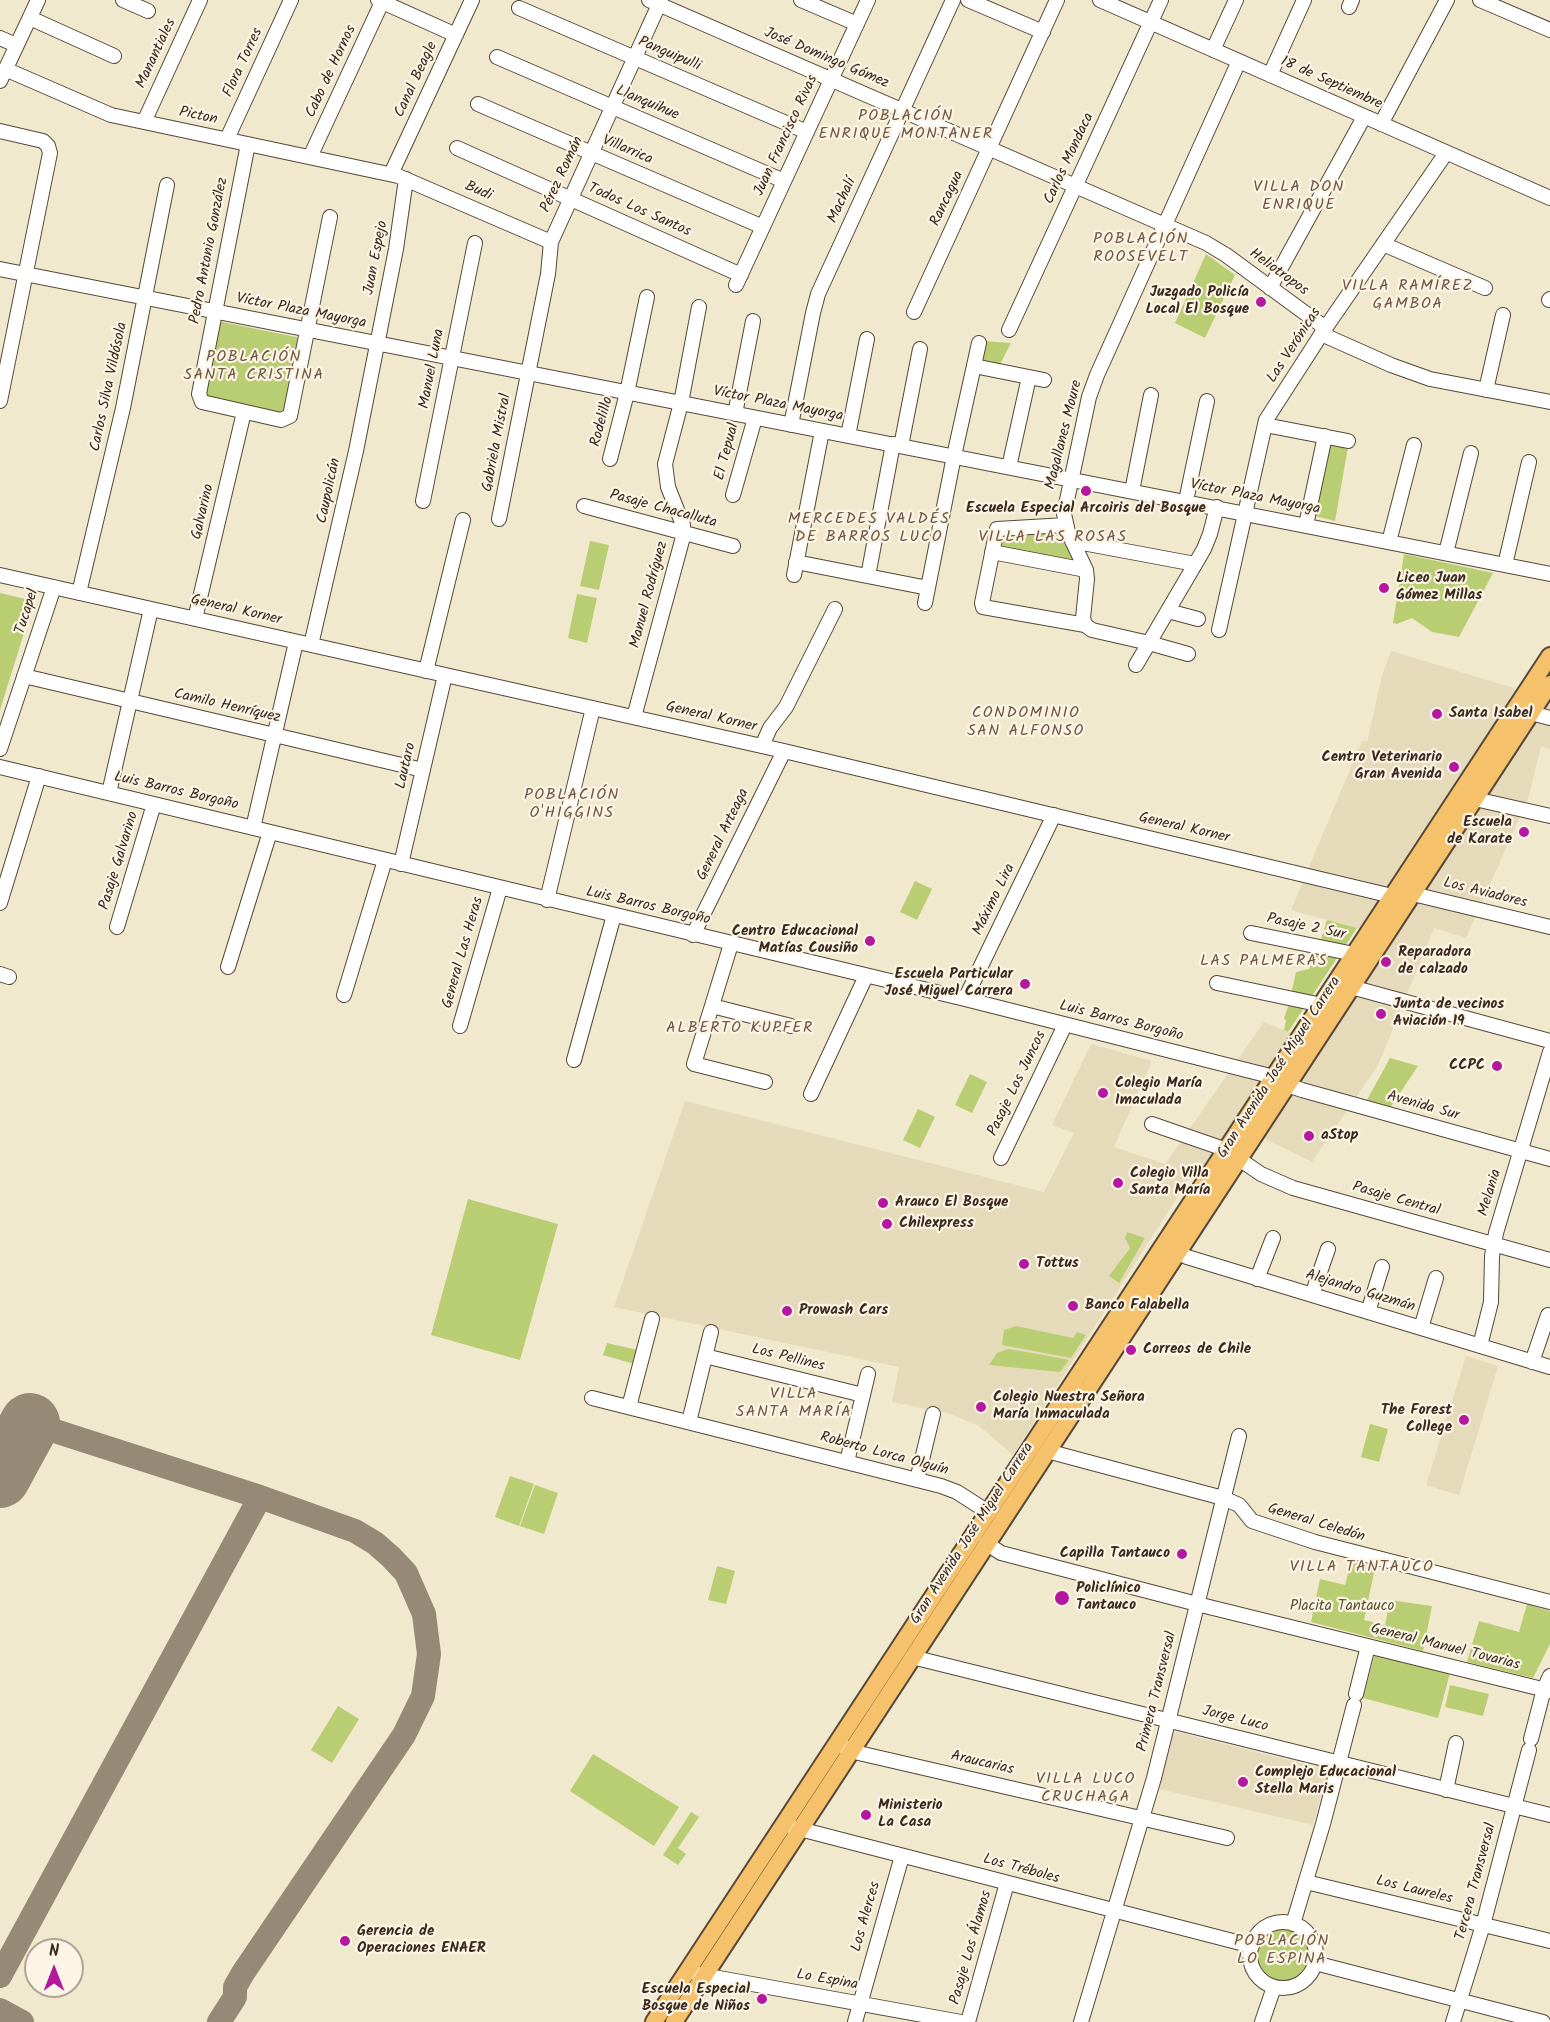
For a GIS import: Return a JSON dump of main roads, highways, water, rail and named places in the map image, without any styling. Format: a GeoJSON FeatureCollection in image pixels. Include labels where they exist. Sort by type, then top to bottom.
{"type":"FeatureCollection","features":[{"type":"Feature","properties":{"kind":"main road","name":"Gran Avenida José Miguel Carrera"},"geometry":{"type":"LineString","coordinates":[[1280,1081],[1322,1005],[1344,983],[1354,954],[1550,656]]}},
{"type":"Feature","properties":{"kind":"main road","name":"Gran Avenida José Miguel Carrera"},"geometry":{"type":"LineString","coordinates":[[654,2022],[790,1827],[988,1512],[1170,1249],[1344,983],[1413,894],[1550,684]]}},
{"type":"Feature","properties":{"kind":"main road"},"geometry":{"type":"LineString","coordinates":[[1524,696],[1526,706],[1531,713]]}},
{"type":"Feature","properties":{"kind":"main road","name":"Gran Avenida José Miguel Carrera"},"geometry":{"type":"LineString","coordinates":[[843,1746],[912,1657],[1047,1451],[1170,1249]]}},
{"type":"Feature","properties":{"kind":"main road","name":"Gran Avenida José Miguel Carrera"},"geometry":{"type":"LineString","coordinates":[[674,2022],[704,1976],[790,1827]]}},
{"type":"Feature","properties":{"kind":"place","name":"Juzgado Policía Local El Bosque"},"geometry":{"type":"Point","coordinates":[1261,302]}},
{"type":"Feature","properties":{"kind":"place","name":"Escuela Especial Arcoiris del Bosque"},"geometry":{"type":"Point","coordinates":[1086,491]}},
{"type":"Feature","properties":{"kind":"place","name":"Liceo Juan Gómez Millas"},"geometry":{"type":"Point","coordinates":[1384,588]}},
{"type":"Feature","properties":{"kind":"place","name":"Santa Isabel"},"geometry":{"type":"Point","coordinates":[1437,714]}},
{"type":"Feature","properties":{"kind":"place","name":"Centro Veterinario Gran Avenida"},"geometry":{"type":"Point","coordinates":[1454,767]}},
{"type":"Feature","properties":{"kind":"place","name":"Escuela de Karate"},"geometry":{"type":"Point","coordinates":[1524,832]}},
{"type":"Feature","properties":{"kind":"place","name":"Centro Educacional Matías Cousiño"},"geometry":{"type":"Point","coordinates":[870,941]}},
{"type":"Feature","properties":{"kind":"place","name":"Reparadora de calzado"},"geometry":{"type":"Point","coordinates":[1386,962]}},
{"type":"Feature","properties":{"kind":"place","name":"Escuela Particular José Miguel Carrera"},"geometry":{"type":"Point","coordinates":[1025,984]}},
{"type":"Feature","properties":{"kind":"place","name":"Junta de vecinos Aviación 19"},"geometry":{"type":"Point","coordinates":[1381,1014]}},
{"type":"Feature","properties":{"kind":"place","name":"CCPC"},"geometry":{"type":"Point","coordinates":[1497,1066]}},
{"type":"Feature","properties":{"kind":"place","name":"Colegio María Imaculada"},"geometry":{"type":"Point","coordinates":[1103,1093]}},
{"type":"Feature","properties":{"kind":"place","name":"aStop"},"geometry":{"type":"Point","coordinates":[1309,1136]}},
{"type":"Feature","properties":{"kind":"place","name":"Colegio Villa Santa María"},"geometry":{"type":"Point","coordinates":[1118,1183]}},
{"type":"Feature","properties":{"kind":"place","name":"Arauco El Bosque"},"geometry":{"type":"Point","coordinates":[883,1203]}},
{"type":"Feature","properties":{"kind":"place","name":"Chilexpress"},"geometry":{"type":"Point","coordinates":[887,1224]}},
{"type":"Feature","properties":{"kind":"place","name":"Tottus"},"geometry":{"type":"Point","coordinates":[1024,1264]}},
{"type":"Feature","properties":{"kind":"place","name":"Banco Falabella"},"geometry":{"type":"Point","coordinates":[1073,1306]}},
{"type":"Feature","properties":{"kind":"place","name":"Prowash Cars"},"geometry":{"type":"Point","coordinates":[787,1311]}},
{"type":"Feature","properties":{"kind":"place","name":"Correos de Chile"},"geometry":{"type":"Point","coordinates":[1131,1350]}},
{"type":"Feature","properties":{"kind":"place","name":"Colegio Nuestra Señora María Inmaculada"},"geometry":{"type":"Point","coordinates":[981,1407]}},
{"type":"Feature","properties":{"kind":"place","name":"The Forest College"},"geometry":{"type":"Point","coordinates":[1464,1420]}},
{"type":"Feature","properties":{"kind":"place","name":"Capilla Tantauco"},"geometry":{"type":"Point","coordinates":[1182,1554]}},
{"type":"Feature","properties":{"kind":"place","name":"Policlínico Tantauco"},"geometry":{"type":"Point","coordinates":[1062,1598]}},
{"type":"Feature","properties":{"kind":"place","name":"Complejo Educacional Stella Maris"},"geometry":{"type":"Point","coordinates":[1243,1782]}},
{"type":"Feature","properties":{"kind":"place","name":"Ministerio La Casa"},"geometry":{"type":"Point","coordinates":[866,1815]}},
{"type":"Feature","properties":{"kind":"place","name":"Gerencia de Operaciones ENAER"},"geometry":{"type":"Point","coordinates":[345,1941]}},
{"type":"Feature","properties":{"kind":"place","name":"Escuela Especial Bosque de Niños"},"geometry":{"type":"Point","coordinates":[762,1999]}},
{"type":"Feature","properties":{"kind":"district","name":"POBLACIÓN ENRIQUE MONTANER"},"geometry":{"type":"Point","coordinates":[906,126]}},
{"type":"Feature","properties":{"kind":"district","name":"VILLA DON ENRIQUE"},"geometry":{"type":"Point","coordinates":[1299,197]}},
{"type":"Feature","properties":{"kind":"district","name":"POBLACIÓN ROOSEVELT"},"geometry":{"type":"Point","coordinates":[1141,249]}},
{"type":"Feature","properties":{"kind":"district","name":"VILLA RAMÍREZ GAMBOA"},"geometry":{"type":"Point","coordinates":[1408,296]}},
{"type":"Feature","properties":{"kind":"district","name":"POBLACIÓN SANTA CRISTINA"},"geometry":{"type":"Point","coordinates":[254,367]}},
{"type":"Feature","properties":{"kind":"district","name":"MERCEDES VALDÉS DE BARROS LUCO"},"geometry":{"type":"Point","coordinates":[869,529]}},
{"type":"Feature","properties":{"kind":"district","name":"VILLA LAS ROSAS"},"geometry":{"type":"Point","coordinates":[1053,538]}},
{"type":"Feature","properties":{"kind":"district","name":"CONDOMINIO SAN ALFONSO"},"geometry":{"type":"Point","coordinates":[1026,723]}},
{"type":"Feature","properties":{"kind":"district","name":"POBLACIÓN O'HIGGINS"},"geometry":{"type":"Point","coordinates":[572,805]}},
{"type":"Feature","properties":{"kind":"district","name":"LAS PALMERAS"},"geometry":{"type":"Point","coordinates":[1264,962]}},
{"type":"Feature","properties":{"kind":"district","name":"ALBERTO KUPFER"},"geometry":{"type":"Point","coordinates":[740,1029]}},
{"type":"Feature","properties":{"kind":"district","name":"VILLA SANTA MARÍA"},"geometry":{"type":"Point","coordinates":[794,1404]}},
{"type":"Feature","properties":{"kind":"district","name":"VILLA TANTAUCO"},"geometry":{"type":"Point","coordinates":[1362,1568]}},
{"type":"Feature","properties":{"kind":"district","name":"VILLA LUCO CRUCHAGA"},"geometry":{"type":"Point","coordinates":[1086,1789]}},
{"type":"Feature","properties":{"kind":"district","name":"POBLACIÓN LO ESPINA"},"geometry":{"type":"Point","coordinates":[1282,1951]}},
{"type":"Feature","properties":{"kind":"park label","name":"Placita Tantauco"},"geometry":{"type":"Point","coordinates":[1342,1607]}}]}
